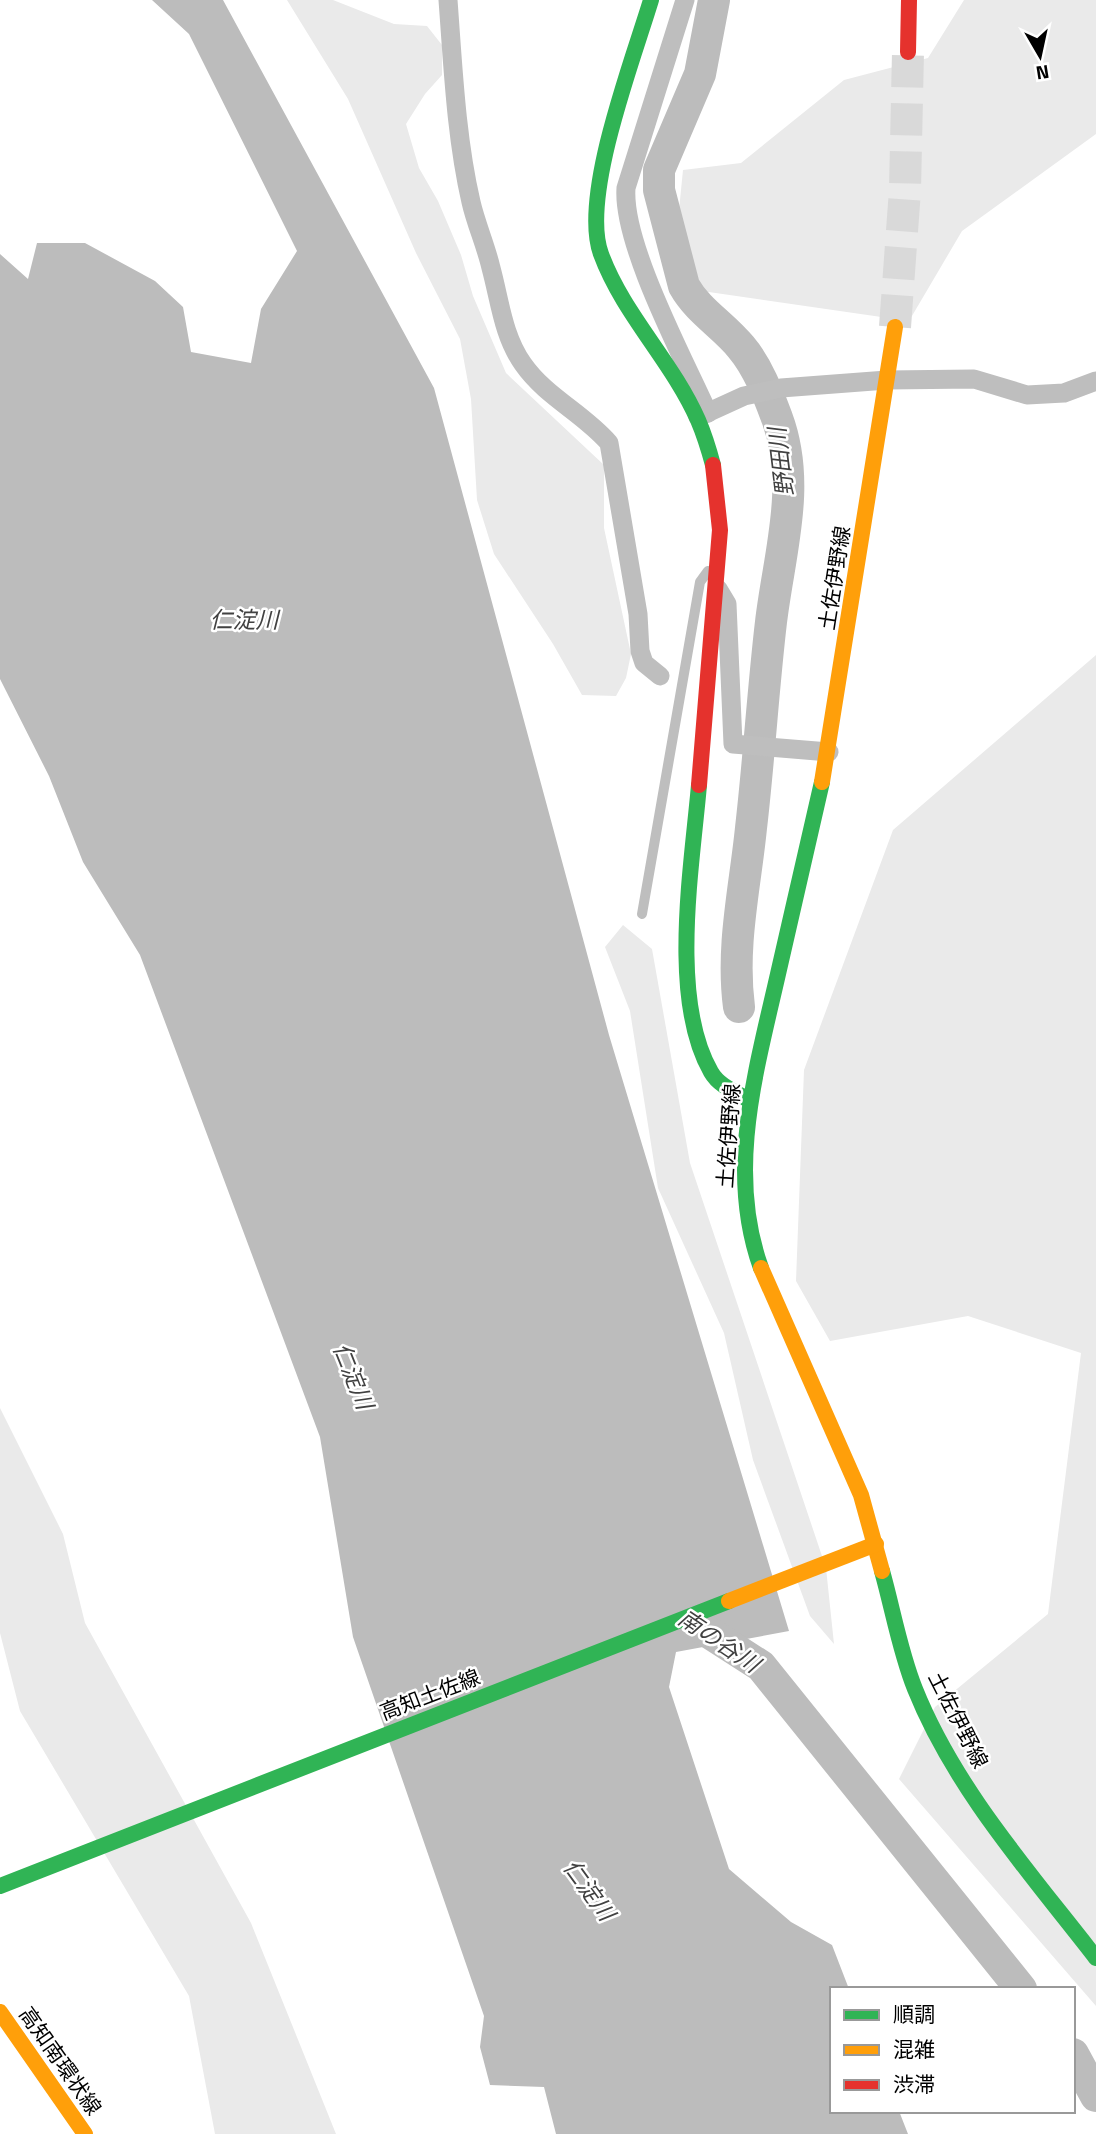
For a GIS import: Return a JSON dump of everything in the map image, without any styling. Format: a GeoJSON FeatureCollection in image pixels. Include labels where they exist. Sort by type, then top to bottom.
{"type":"FeatureCollection","features":[{"type":"Feature","properties":{"kind":"main road"},"geometry":{"type":"LineString","coordinates":[[651,0],[603,163],[596,197],[596,225],[600,252],[619,292],[702,415],[717,488],[718,556],[687,923],[689,999],[694,1028],[711,1072],[723,1086],[749,1100]]}},
{"type":"Feature","properties":{"kind":"main road"},"geometry":{"type":"LineString","coordinates":[[908,52],[909,0]]}},
{"type":"Feature","properties":{"kind":"main road","name":"土佐伊野線"},"geometry":{"type":"LineString","coordinates":[[895,327],[829,751],[749,1100],[743,1179],[754,1250],[771,1298],[856,1483],[876,1544],[915,1689],[944,1745],[991,1823],[1096,1958]]}},
{"type":"Feature","properties":{"kind":"main road","name":"高知土佐線"},"geometry":{"type":"LineString","coordinates":[[0,1886],[876,1544]]}},
{"type":"Feature","properties":{"kind":"main road","name":"高知南環状線"},"geometry":{"type":"LineString","coordinates":[[0,2012],[85,2134]]}},
{"type":"Feature","properties":{"kind":"street"},"geometry":{"type":"LineString","coordinates":[[448,0],[461,141],[471,202],[491,266],[503,322],[515,352],[539,385],[595,427],[609,443],[638,614],[640,651],[644,663],[660,676]]}},
{"type":"Feature","properties":{"kind":"street"},"geometry":{"type":"LineString","coordinates":[[685,0],[637,151],[625,202],[647,275],[702,415],[744,396],[781,388],[887,380],[974,380],[1027,395],[1064,393],[1096,381]]}},
{"type":"Feature","properties":{"kind":"street"},"geometry":{"type":"LineString","coordinates":[[715,584],[727,604],[731,740],[736,746],[829,751]]}},
{"type":"Feature","properties":{"kind":"lane"},"geometry":{"type":"LineString","coordinates":[[642,914],[700,582],[718,556]]}},
{"type":"Feature","properties":{"kind":"shaded area"},"geometry":{"type":"Polygon","coordinates":[[[287,0],[333,0],[394,24],[427,26],[442,45],[442,75],[425,94],[406,124],[419,168],[438,201],[461,255],[473,296],[506,373],[604,465],[604,528],[631,654],[626,678],[616,696],[582,695],[553,644],[494,554],[477,500],[471,399],[460,339],[416,253],[348,99],[287,0]]]}},
{"type":"Feature","properties":{"kind":"shaded area"},"geometry":{"type":"Polygon","coordinates":[[[964,0],[1096,0],[1096,134],[962,231],[909,321],[695,290],[676,240],[683,170],[741,163],[844,80],[928,58],[964,0]]]}},
{"type":"Feature","properties":{"kind":"shaded area"},"geometry":{"type":"Polygon","coordinates":[[[1096,655],[1096,2006],[899,1779],[935,1707],[1048,1614],[1081,1353],[968,1316],[830,1341],[796,1281],[804,1070],[893,830],[1096,655]]]}},
{"type":"Feature","properties":{"kind":"shaded area"},"geometry":{"type":"Polygon","coordinates":[[[623,925],[652,949],[690,1163],[826,1568],[834,1644],[810,1616],[753,1460],[724,1333],[658,1188],[630,1011],[605,947],[623,925]]]}},
{"type":"Feature","properties":{"kind":"shaded area"},"geometry":{"type":"Polygon","coordinates":[[[0,1408],[63,1534],[85,1623],[251,1923],[336,2134],[215,2134],[189,1996],[20,1711],[0,1633],[0,1408]]]}},
{"type":"Feature","properties":{"kind":"water","name":"仁淀川"},"geometry":{"type":"Polygon","coordinates":[[[152,0],[223,0],[434,388],[609,1035],[789,1631],[676,1652],[669,1687],[729,1869],[791,1922],[832,1945],[848,1987],[830,1987],[830,2113],[900,2113],[908,2134],[556,2134],[544,2087],[490,2085],[480,2047],[484,2016],[353,1637],[320,1437],[140,955],[83,862],[49,776],[0,679],[0,254],[28,279],[37,243],[85,243],[155,281],[183,307],[191,352],[251,363],[261,309],[297,251],[189,34],[152,0]]]}},
{"type":"Feature","properties":{"kind":"waterway","name":"野田川"},"geometry":{"type":"LineString","coordinates":[[714,0],[700,74],[659,170],[659,190],[684,286],[696,303],[741,347],[753,363],[777,418],[788,469],[786,520],[771,622],[740,917],[737,962],[739,1007]]}},
{"type":"Feature","properties":{"kind":"waterway","name":"南の谷川"},"geometry":{"type":"LineString","coordinates":[[691,1621],[761,1666],[1019,1987]]}},
{"type":"Feature","properties":{"kind":"waterway","name":"南の谷川"},"geometry":{"type":"LineString","coordinates":[[1075,2058],[1096,2096]]}},
{"type":"Feature","properties":{"kind":"tunnel"},"geometry":{"type":"LineString","coordinates":[[895,327],[905,190],[908,52]]}},
{"type":"Feature","properties":{"kind":"traffic: fast"},"geometry":{"type":"LineString","coordinates":[[651,0],[611,128],[597,199],[596,229],[601,254],[610,276],[687,398],[700,425],[713,465]]}},
{"type":"Feature","properties":{"kind":"traffic: fast"},"geometry":{"type":"LineString","coordinates":[[761,1268],[751,1231],[746,1195],[748,1121],[761,1047],[822,782]]}},
{"type":"Feature","properties":{"kind":"traffic: fast"},"geometry":{"type":"LineString","coordinates":[[699,785],[687,931],[690,1008],[698,1042],[714,1077],[749,1100]]}},
{"type":"Feature","properties":{"kind":"traffic: fast"},"geometry":{"type":"LineString","coordinates":[[882,1571],[915,1689],[951,1761],[996,1829],[1096,1958]]}},
{"type":"Feature","properties":{"kind":"traffic: fast"},"geometry":{"type":"LineString","coordinates":[[0,1886],[729,1601]]}},
{"type":"Feature","properties":{"kind":"traffic: slow"},"geometry":{"type":"LineString","coordinates":[[822,782],[895,327]]}},
{"type":"Feature","properties":{"kind":"traffic: slow"},"geometry":{"type":"LineString","coordinates":[[761,1268],[861,1495],[882,1571]]}},
{"type":"Feature","properties":{"kind":"traffic: slow"},"geometry":{"type":"LineString","coordinates":[[729,1601],[876,1544]]}},
{"type":"Feature","properties":{"kind":"traffic: slow"},"geometry":{"type":"LineString","coordinates":[[0,2012],[85,2134]]}},
{"type":"Feature","properties":{"kind":"traffic: jam"},"geometry":{"type":"LineString","coordinates":[[908,52],[909,0]]}},
{"type":"Feature","properties":{"kind":"traffic: jam"},"geometry":{"type":"LineString","coordinates":[[699,785],[720,530],[713,465]]}}]}
